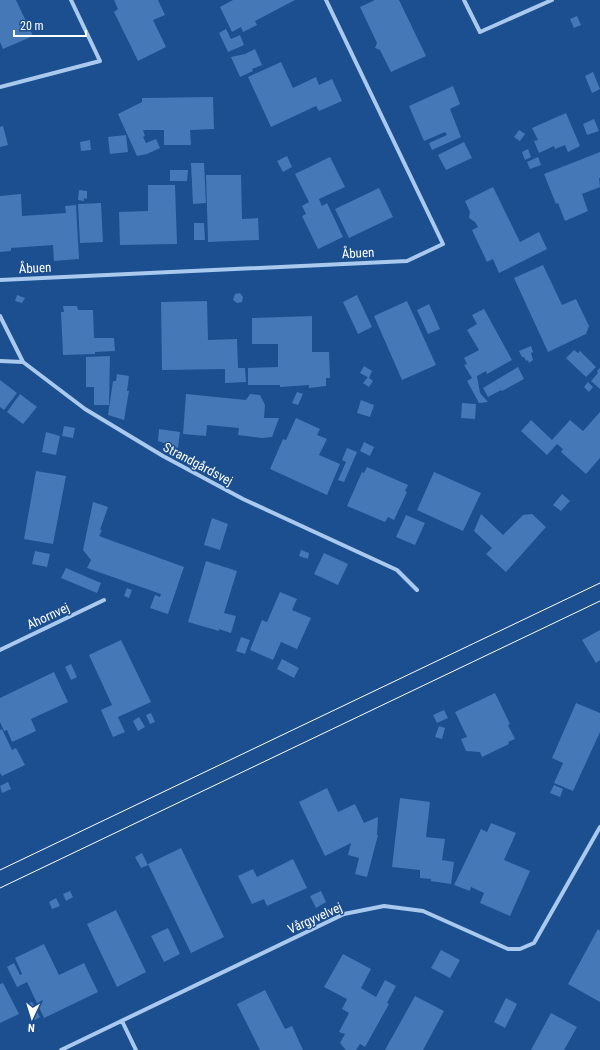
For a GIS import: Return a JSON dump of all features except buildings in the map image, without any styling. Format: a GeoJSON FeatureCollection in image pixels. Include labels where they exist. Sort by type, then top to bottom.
{"type":"FeatureCollection","features":[{"type":"Feature","properties":{"kind":"street"},"geometry":{"type":"LineString","coordinates":[[0,86],[100,61],[71,0]]}},
{"type":"Feature","properties":{"kind":"street","name":"Åbuen"},"geometry":{"type":"LineString","coordinates":[[0,280],[407,261],[444,244],[326,0]]}},
{"type":"Feature","properties":{"kind":"street"},"geometry":{"type":"LineString","coordinates":[[464,0],[480,32],[552,0]]}},
{"type":"Feature","properties":{"kind":"street","name":"Strandgårdsvej"},"geometry":{"type":"LineString","coordinates":[[0,316],[23,362],[85,409],[163,456],[243,499],[397,570],[417,590]]}},
{"type":"Feature","properties":{"kind":"street"},"geometry":{"type":"LineString","coordinates":[[0,361],[23,362]]}},
{"type":"Feature","properties":{"kind":"street","name":"Ahornvej"},"geometry":{"type":"LineString","coordinates":[[0,650],[104,600]]}},
{"type":"Feature","properties":{"kind":"street","name":"Vårgyvelvej"},"geometry":{"type":"LineString","coordinates":[[61,1050],[344,914],[384,906],[423,911],[508,949],[520,949],[534,943],[600,827]]}},
{"type":"Feature","properties":{"kind":"street"},"geometry":{"type":"LineString","coordinates":[[122,1021],[136,1050]]}},
{"type":"Feature","properties":{"kind":"tram line"},"geometry":{"type":"LineString","coordinates":[[0,870],[600,583]]}},
{"type":"Feature","properties":{"kind":"tram line"},"geometry":{"type":"LineString","coordinates":[[0,888],[600,601]]}}]}
